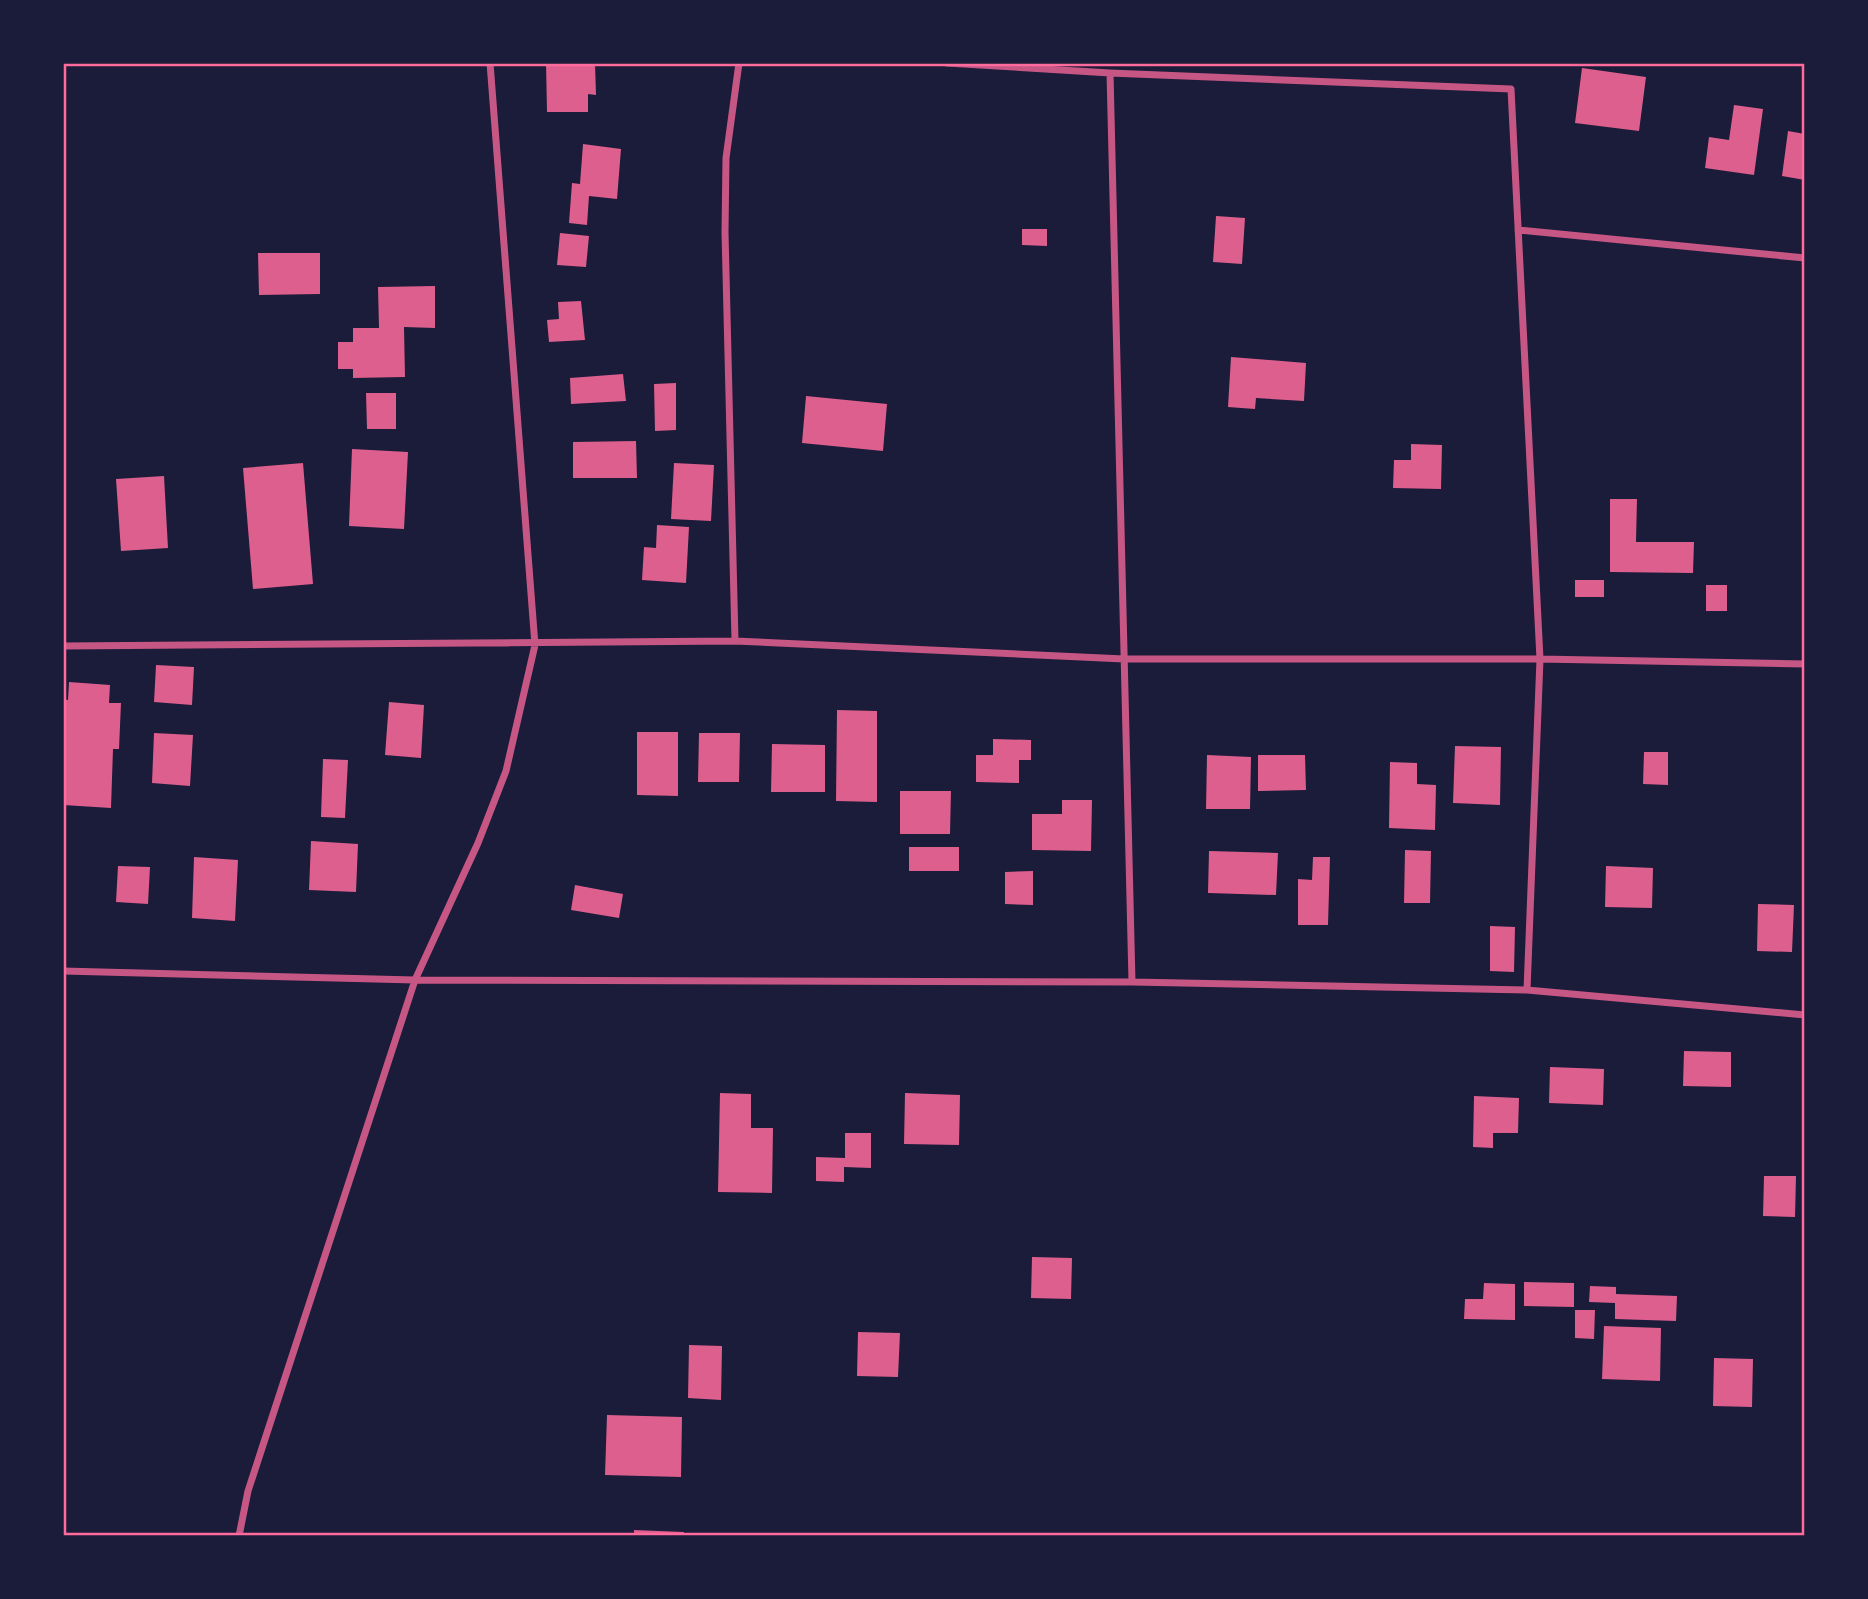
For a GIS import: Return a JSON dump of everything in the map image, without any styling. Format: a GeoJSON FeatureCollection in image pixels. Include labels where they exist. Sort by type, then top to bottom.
{"type":"FeatureCollection","features":[{"type":"Feature","properties":{"kind":"street"},"geometry":{"type":"LineString","coordinates":[[239,1536],[248,1491],[415,980],[478,843],[506,771],[534,645],[489,63]]}},
{"type":"Feature","properties":{"kind":"street"},"geometry":{"type":"LineString","coordinates":[[735,641],[725,232],[726,158],[739,63]]}},
{"type":"Feature","properties":{"kind":"street"},"geometry":{"type":"LineString","coordinates":[[947,63],[1110,73],[1511,89],[1540,659],[1527,990]]}},
{"type":"Feature","properties":{"kind":"street"},"geometry":{"type":"LineString","coordinates":[[1110,73],[1132,982]]}},
{"type":"Feature","properties":{"kind":"street"},"geometry":{"type":"LineString","coordinates":[[1518,230],[1805,258]]}},
{"type":"Feature","properties":{"kind":"street"},"geometry":{"type":"LineString","coordinates":[[63,646],[534,645],[735,641],[1124,659],[1540,659],[1805,664]]}},
{"type":"Feature","properties":{"kind":"street"},"geometry":{"type":"LineString","coordinates":[[63,971],[415,980],[1132,982],[1527,990],[1805,1015]]}},
{"type":"Feature","properties":{"kind":"building"},"geometry":{"type":"Polygon","coordinates":[[[546,63],[595,63],[596,95],[588,94],[588,112],[547,112],[546,63]]]}},
{"type":"Feature","properties":{"kind":"building"},"geometry":{"type":"Polygon","coordinates":[[[1582,68],[1646,77],[1639,131],[1575,123],[1582,68]]]}},
{"type":"Feature","properties":{"kind":"building"},"geometry":{"type":"Polygon","coordinates":[[[1734,105],[1763,109],[1754,175],[1705,168],[1709,137],[1729,140],[1734,105]]]}},
{"type":"Feature","properties":{"kind":"building"},"geometry":{"type":"Polygon","coordinates":[[[1788,131],[1805,134],[1805,180],[1782,176],[1788,131]]]}},
{"type":"Feature","properties":{"kind":"building"},"geometry":{"type":"Polygon","coordinates":[[[583,144],[621,149],[617,199],[589,196],[587,225],[569,223],[572,183],[580,184],[583,144]]]}},
{"type":"Feature","properties":{"kind":"building"},"geometry":{"type":"Polygon","coordinates":[[[1216,216],[1245,218],[1242,264],[1213,262],[1216,216]]]}},
{"type":"Feature","properties":{"kind":"building"},"geometry":{"type":"Polygon","coordinates":[[[1022,229],[1047,229],[1047,246],[1022,245],[1022,229]]]}},
{"type":"Feature","properties":{"kind":"building"},"geometry":{"type":"Polygon","coordinates":[[[560,233],[589,236],[586,267],[557,265],[560,233]]]}},
{"type":"Feature","properties":{"kind":"building"},"geometry":{"type":"Polygon","coordinates":[[[258,253],[320,253],[320,294],[259,295],[258,253]]]}},
{"type":"Feature","properties":{"kind":"building"},"geometry":{"type":"Polygon","coordinates":[[[435,286],[435,328],[404,327],[405,377],[353,378],[353,369],[338,369],[338,342],[353,342],[353,328],[379,328],[378,287],[435,286]]]}},
{"type":"Feature","properties":{"kind":"building"},"geometry":{"type":"Polygon","coordinates":[[[581,301],[585,340],[549,342],[547,320],[559,319],[558,302],[581,301]]]}},
{"type":"Feature","properties":{"kind":"building"},"geometry":{"type":"Polygon","coordinates":[[[1231,357],[1306,363],[1304,401],[1256,398],[1255,409],[1228,407],[1231,357]]]}},
{"type":"Feature","properties":{"kind":"building"},"geometry":{"type":"Polygon","coordinates":[[[623,374],[626,401],[571,404],[570,378],[623,374]]]}},
{"type":"Feature","properties":{"kind":"building"},"geometry":{"type":"Polygon","coordinates":[[[676,383],[676,430],[655,431],[654,384],[676,383]]]}},
{"type":"Feature","properties":{"kind":"building"},"geometry":{"type":"Polygon","coordinates":[[[366,393],[396,393],[396,429],[367,429],[366,393]]]}},
{"type":"Feature","properties":{"kind":"building"},"geometry":{"type":"Polygon","coordinates":[[[806,396],[887,404],[883,451],[802,443],[806,396]]]}},
{"type":"Feature","properties":{"kind":"building"},"geometry":{"type":"Polygon","coordinates":[[[636,441],[637,478],[573,478],[573,442],[636,441]]]}},
{"type":"Feature","properties":{"kind":"building"},"geometry":{"type":"Polygon","coordinates":[[[1411,444],[1442,445],[1441,489],[1393,488],[1394,460],[1411,460],[1411,444]]]}},
{"type":"Feature","properties":{"kind":"building"},"geometry":{"type":"Polygon","coordinates":[[[352,449],[408,452],[404,529],[349,526],[352,449]]]}},
{"type":"Feature","properties":{"kind":"building"},"geometry":{"type":"Polygon","coordinates":[[[303,463],[313,584],[253,589],[243,468],[303,463]]]}},
{"type":"Feature","properties":{"kind":"building"},"geometry":{"type":"Polygon","coordinates":[[[674,463],[714,465],[711,521],[671,519],[674,463]]]}},
{"type":"Feature","properties":{"kind":"building"},"geometry":{"type":"Polygon","coordinates":[[[164,476],[168,548],[121,551],[116,479],[164,476]]]}},
{"type":"Feature","properties":{"kind":"building"},"geometry":{"type":"Polygon","coordinates":[[[1610,499],[1637,499],[1636,542],[1694,542],[1693,573],[1610,572],[1610,499]]]}},
{"type":"Feature","properties":{"kind":"building"},"geometry":{"type":"Polygon","coordinates":[[[657,525],[689,527],[686,583],[642,580],[644,547],[656,548],[657,525]]]}},
{"type":"Feature","properties":{"kind":"building"},"geometry":{"type":"Polygon","coordinates":[[[1575,580],[1604,580],[1604,597],[1575,597],[1575,580]]]}},
{"type":"Feature","properties":{"kind":"building"},"geometry":{"type":"Polygon","coordinates":[[[1706,585],[1727,585],[1727,611],[1706,611],[1706,585]]]}},
{"type":"Feature","properties":{"kind":"building"},"geometry":{"type":"Polygon","coordinates":[[[156,665],[194,667],[192,705],[154,702],[156,665]]]}},
{"type":"Feature","properties":{"kind":"building"},"geometry":{"type":"Polygon","coordinates":[[[69,682],[110,685],[109,703],[121,703],[119,749],[113,749],[111,808],[63,805],[63,699],[68,700],[69,682]]]}},
{"type":"Feature","properties":{"kind":"building"},"geometry":{"type":"Polygon","coordinates":[[[389,702],[424,705],[421,758],[385,755],[389,702]]]}},
{"type":"Feature","properties":{"kind":"building"},"geometry":{"type":"Polygon","coordinates":[[[837,710],[877,711],[877,802],[836,801],[837,710]]]}},
{"type":"Feature","properties":{"kind":"building"},"geometry":{"type":"Polygon","coordinates":[[[1802,730],[1805,730],[1805,763],[1802,763],[1802,730]]]}},
{"type":"Feature","properties":{"kind":"building"},"geometry":{"type":"Polygon","coordinates":[[[637,732],[678,732],[678,796],[637,795],[637,732]]]}},
{"type":"Feature","properties":{"kind":"building"},"geometry":{"type":"Polygon","coordinates":[[[154,733],[193,735],[190,786],[152,783],[154,733]]]}},
{"type":"Feature","properties":{"kind":"building"},"geometry":{"type":"Polygon","coordinates":[[[699,733],[740,733],[739,782],[698,782],[699,733]]]}},
{"type":"Feature","properties":{"kind":"building"},"geometry":{"type":"Polygon","coordinates":[[[993,739],[1031,740],[1031,760],[1019,760],[1019,783],[976,782],[976,755],[993,755],[993,739]]]}},
{"type":"Feature","properties":{"kind":"building"},"geometry":{"type":"Polygon","coordinates":[[[772,744],[825,745],[825,792],[771,792],[772,744]]]}},
{"type":"Feature","properties":{"kind":"building"},"geometry":{"type":"Polygon","coordinates":[[[1455,746],[1501,747],[1500,805],[1453,803],[1455,746]]]}},
{"type":"Feature","properties":{"kind":"building"},"geometry":{"type":"Polygon","coordinates":[[[1644,752],[1668,752],[1668,785],[1643,784],[1644,752]]]}},
{"type":"Feature","properties":{"kind":"building"},"geometry":{"type":"Polygon","coordinates":[[[1207,755],[1251,757],[1250,809],[1206,809],[1207,755]]]}},
{"type":"Feature","properties":{"kind":"building"},"geometry":{"type":"Polygon","coordinates":[[[1258,755],[1305,755],[1306,790],[1258,791],[1258,755]]]}},
{"type":"Feature","properties":{"kind":"building"},"geometry":{"type":"Polygon","coordinates":[[[323,759],[348,760],[345,818],[321,817],[323,759]]]}},
{"type":"Feature","properties":{"kind":"building"},"geometry":{"type":"Polygon","coordinates":[[[1390,762],[1417,763],[1417,784],[1436,785],[1435,830],[1389,828],[1390,762]]]}},
{"type":"Feature","properties":{"kind":"building"},"geometry":{"type":"Polygon","coordinates":[[[900,791],[951,791],[950,834],[900,834],[900,791]]]}},
{"type":"Feature","properties":{"kind":"building"},"geometry":{"type":"Polygon","coordinates":[[[1062,800],[1092,800],[1091,851],[1032,850],[1032,814],[1062,814],[1062,800]]]}},
{"type":"Feature","properties":{"kind":"building"},"geometry":{"type":"Polygon","coordinates":[[[311,841],[358,844],[356,892],[309,890],[311,841]]]}},
{"type":"Feature","properties":{"kind":"building"},"geometry":{"type":"Polygon","coordinates":[[[909,847],[959,847],[959,871],[909,871],[909,847]]]}},
{"type":"Feature","properties":{"kind":"building"},"geometry":{"type":"Polygon","coordinates":[[[1405,850],[1431,851],[1430,903],[1404,903],[1405,850]]]}},
{"type":"Feature","properties":{"kind":"building"},"geometry":{"type":"Polygon","coordinates":[[[1209,851],[1278,853],[1276,895],[1208,893],[1209,851]]]}},
{"type":"Feature","properties":{"kind":"building"},"geometry":{"type":"Polygon","coordinates":[[[194,857],[238,860],[235,921],[192,918],[194,857]]]}},
{"type":"Feature","properties":{"kind":"building"},"geometry":{"type":"Polygon","coordinates":[[[1313,857],[1330,857],[1328,925],[1298,925],[1298,879],[1312,880],[1313,857]]]}},
{"type":"Feature","properties":{"kind":"building"},"geometry":{"type":"Polygon","coordinates":[[[118,866],[150,867],[148,904],[116,902],[118,866]]]}},
{"type":"Feature","properties":{"kind":"building"},"geometry":{"type":"Polygon","coordinates":[[[1606,866],[1653,868],[1652,908],[1605,907],[1606,866]]]}},
{"type":"Feature","properties":{"kind":"building"},"geometry":{"type":"Polygon","coordinates":[[[1033,871],[1033,905],[1005,904],[1005,872],[1033,871]]]}},
{"type":"Feature","properties":{"kind":"building"},"geometry":{"type":"Polygon","coordinates":[[[575,885],[623,894],[619,918],[571,910],[575,885]]]}},
{"type":"Feature","properties":{"kind":"building"},"geometry":{"type":"Polygon","coordinates":[[[1758,904],[1794,905],[1792,952],[1757,951],[1758,904]]]}},
{"type":"Feature","properties":{"kind":"building"},"geometry":{"type":"Polygon","coordinates":[[[1490,926],[1515,927],[1514,972],[1490,971],[1490,926]]]}},
{"type":"Feature","properties":{"kind":"building"},"geometry":{"type":"Polygon","coordinates":[[[1684,1051],[1731,1052],[1731,1087],[1683,1086],[1684,1051]]]}},
{"type":"Feature","properties":{"kind":"building"},"geometry":{"type":"Polygon","coordinates":[[[1550,1067],[1604,1069],[1603,1105],[1549,1103],[1550,1067]]]}},
{"type":"Feature","properties":{"kind":"building"},"geometry":{"type":"Polygon","coordinates":[[[720,1093],[751,1094],[751,1128],[773,1128],[772,1193],[718,1192],[720,1093]]]}},
{"type":"Feature","properties":{"kind":"building"},"geometry":{"type":"Polygon","coordinates":[[[905,1093],[960,1095],[959,1145],[904,1144],[905,1093]]]}},
{"type":"Feature","properties":{"kind":"building"},"geometry":{"type":"Polygon","coordinates":[[[1474,1096],[1519,1098],[1518,1133],[1493,1133],[1493,1148],[1473,1147],[1474,1096]]]}},
{"type":"Feature","properties":{"kind":"building"},"geometry":{"type":"Polygon","coordinates":[[[845,1133],[871,1133],[871,1168],[844,1167],[844,1182],[816,1181],[816,1157],[845,1158],[845,1133]]]}},
{"type":"Feature","properties":{"kind":"building"},"geometry":{"type":"Polygon","coordinates":[[[1764,1176],[1796,1176],[1795,1217],[1763,1216],[1764,1176]]]}},
{"type":"Feature","properties":{"kind":"building"},"geometry":{"type":"Polygon","coordinates":[[[1032,1257],[1072,1258],[1071,1299],[1031,1298],[1032,1257]]]}},
{"type":"Feature","properties":{"kind":"building"},"geometry":{"type":"Polygon","coordinates":[[[1524,1282],[1574,1283],[1574,1307],[1524,1306],[1524,1282]]]}},
{"type":"Feature","properties":{"kind":"building"},"geometry":{"type":"Polygon","coordinates":[[[1484,1283],[1515,1284],[1515,1320],[1464,1319],[1465,1299],[1483,1299],[1484,1283]]]}},
{"type":"Feature","properties":{"kind":"building"},"geometry":{"type":"Polygon","coordinates":[[[1590,1286],[1616,1287],[1616,1294],[1677,1296],[1676,1321],[1615,1319],[1615,1303],[1589,1302],[1590,1286]]]}},
{"type":"Feature","properties":{"kind":"building"},"geometry":{"type":"Polygon","coordinates":[[[1575,1310],[1595,1310],[1594,1339],[1575,1338],[1575,1310]]]}},
{"type":"Feature","properties":{"kind":"building"},"geometry":{"type":"Polygon","coordinates":[[[1604,1326],[1661,1328],[1660,1381],[1602,1379],[1604,1326]]]}},
{"type":"Feature","properties":{"kind":"building"},"geometry":{"type":"Polygon","coordinates":[[[858,1332],[900,1333],[898,1377],[857,1376],[858,1332]]]}},
{"type":"Feature","properties":{"kind":"building"},"geometry":{"type":"Polygon","coordinates":[[[689,1345],[722,1346],[721,1400],[688,1398],[689,1345]]]}},
{"type":"Feature","properties":{"kind":"building"},"geometry":{"type":"Polygon","coordinates":[[[1714,1358],[1753,1359],[1752,1407],[1713,1406],[1714,1358]]]}},
{"type":"Feature","properties":{"kind":"building"},"geometry":{"type":"Polygon","coordinates":[[[607,1415],[682,1417],[681,1477],[605,1475],[607,1415]]]}},
{"type":"Feature","properties":{"kind":"building"},"geometry":{"type":"Polygon","coordinates":[[[634,1530],[684,1532],[684,1536],[634,1536],[634,1530]]]}}]}
